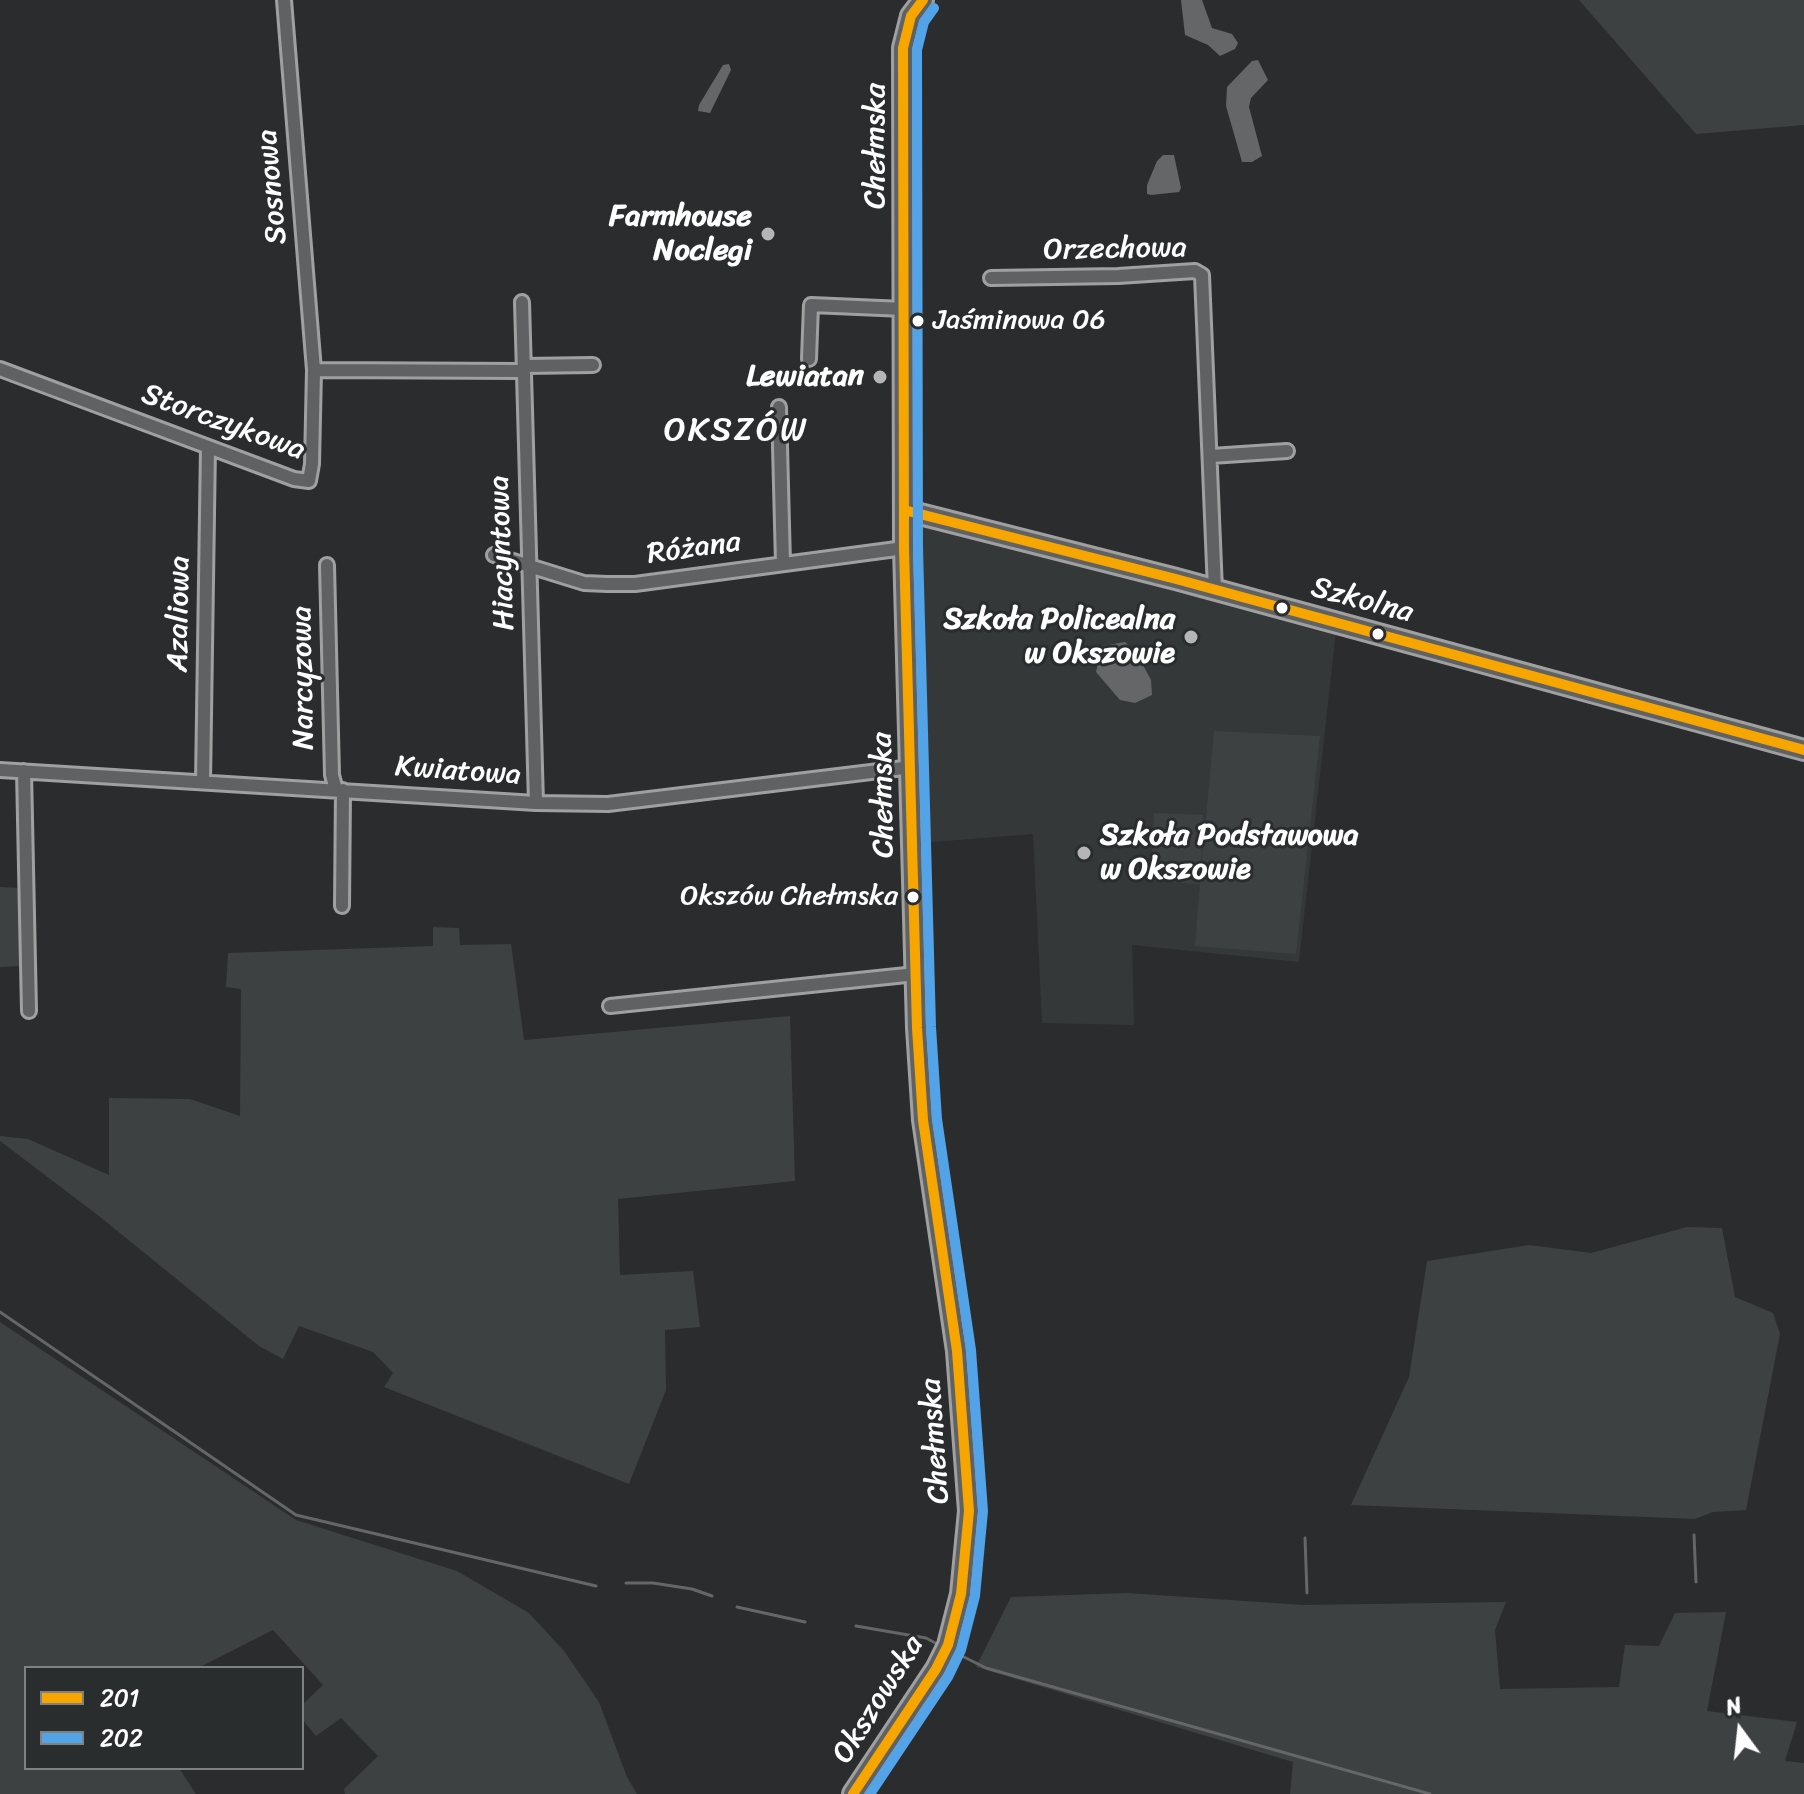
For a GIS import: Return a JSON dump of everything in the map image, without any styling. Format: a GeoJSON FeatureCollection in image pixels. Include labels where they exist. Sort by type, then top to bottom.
{"type":"FeatureCollection","features":[{"type":"Feature","properties":{"kind":"main road"},"geometry":{"type":"LineString","coordinates":[[907,8],[923,0]]}},
{"type":"Feature","properties":{"kind":"main road","name":"Chełmska"},"geometry":{"type":"LineString","coordinates":[[907,8],[903,48],[904,548],[920,1088],[957,1351],[969,1527],[961,1594],[951,1635]]}},
{"type":"Feature","properties":{"kind":"main road","name":"Szkolna"},"geometry":{"type":"LineString","coordinates":[[904,510],[1215,590],[1804,750]]}},
{"type":"Feature","properties":{"kind":"main road","name":"Okszowska"},"geometry":{"type":"LineString","coordinates":[[853,1794],[943,1656],[951,1635]]}},
{"type":"Feature","properties":{"kind":"street","name":"Sosnowa"},"geometry":{"type":"LineString","coordinates":[[284,0],[314,370]]}},
{"type":"Feature","properties":{"kind":"street","name":"Orzechowa"},"geometry":{"type":"LineString","coordinates":[[991,278],[1195,271],[1202,275],[1215,590]]}},
{"type":"Feature","properties":{"kind":"street","name":"Hiacyntowa"},"geometry":{"type":"LineString","coordinates":[[522,302],[536,803]]}},
{"type":"Feature","properties":{"kind":"street"},"geometry":{"type":"LineString","coordinates":[[809,359],[811,305],[904,309]]}},
{"type":"Feature","properties":{"kind":"street"},"geometry":{"type":"LineString","coordinates":[[314,370],[593,365]]}},
{"type":"Feature","properties":{"kind":"street","name":"Storczykowa"},"geometry":{"type":"LineString","coordinates":[[0,369],[294,479],[309,481],[314,370]]}},
{"type":"Feature","properties":{"kind":"street"},"geometry":{"type":"LineString","coordinates":[[779,407],[783,564]]}},
{"type":"Feature","properties":{"kind":"street","name":"Azaliowa"},"geometry":{"type":"LineString","coordinates":[[203,782],[208,447]]}},
{"type":"Feature","properties":{"kind":"street"},"geometry":{"type":"LineString","coordinates":[[1211,456],[1287,451]]}},
{"type":"Feature","properties":{"kind":"street","name":"Różana"},"geometry":{"type":"LineString","coordinates":[[494,555],[584,583],[635,584],[904,548]]}},
{"type":"Feature","properties":{"kind":"street","name":"Narcyzowa"},"geometry":{"type":"LineString","coordinates":[[327,565],[332,775],[340,790],[342,906]]}},
{"type":"Feature","properties":{"kind":"street","name":"Kwiatowa"},"geometry":{"type":"LineString","coordinates":[[0,770],[536,803],[608,804],[912,767]]}},
{"type":"Feature","properties":{"kind":"street"},"geometry":{"type":"LineString","coordinates":[[24,771],[29,1011]]}},
{"type":"Feature","properties":{"kind":"street"},"geometry":{"type":"LineString","coordinates":[[610,1006],[916,974]]}},
{"type":"Feature","properties":{"kind":"shaded area"},"geometry":{"type":"Polygon","coordinates":[[[1181,0],[1202,0],[1212,28],[1232,34],[1238,43],[1235,49],[1220,56],[1208,45],[1185,35],[1181,0]]]}},
{"type":"Feature","properties":{"kind":"shaded area"},"geometry":{"type":"Polygon","coordinates":[[[1579,0],[1804,0],[1804,125],[1696,134],[1579,0]]]}},
{"type":"Feature","properties":{"kind":"shaded area"},"geometry":{"type":"Polygon","coordinates":[[[1258,60],[1268,80],[1251,98],[1249,107],[1262,156],[1252,162],[1242,162],[1226,106],[1227,87],[1252,61],[1258,60]]]}},
{"type":"Feature","properties":{"kind":"shaded area"},"geometry":{"type":"Polygon","coordinates":[[[729,64],[731,70],[710,113],[698,111],[723,65],[729,64]]]}},
{"type":"Feature","properties":{"kind":"shaded area"},"geometry":{"type":"Polygon","coordinates":[[[1163,155],[1174,155],[1181,188],[1179,192],[1147,194],[1147,185],[1157,161],[1163,155]]]}},
{"type":"Feature","properties":{"kind":"shaded area"},"geometry":{"type":"Polygon","coordinates":[[[909,518],[1336,631],[1299,962],[1132,945],[1134,1025],[1042,1023],[1033,834],[920,843],[909,518]]]}},
{"type":"Feature","properties":{"kind":"shaded area"},"geometry":{"type":"Polygon","coordinates":[[[1125,642],[1137,654],[1151,680],[1152,695],[1135,703],[1120,700],[1096,672],[1102,646],[1125,642]]]}},
{"type":"Feature","properties":{"kind":"shaded area"},"geometry":{"type":"Polygon","coordinates":[[[1214,731],[1320,736],[1296,954],[1195,946],[1200,884],[1151,881],[1154,813],[1203,815],[1201,872],[1214,731]]]}},
{"type":"Feature","properties":{"kind":"shaded area"},"geometry":{"type":"Polygon","coordinates":[[[0,887],[21,888],[23,966],[0,967],[0,887]]]}},
{"type":"Feature","properties":{"kind":"shaded area"},"geometry":{"type":"Polygon","coordinates":[[[433,927],[459,928],[460,945],[511,944],[524,1040],[790,1016],[795,1181],[618,1199],[620,1275],[693,1271],[700,1327],[665,1330],[666,1390],[629,1484],[384,1387],[393,1373],[373,1352],[299,1326],[283,1359],[259,1346],[99,1216],[0,1141],[0,1136],[28,1139],[109,1175],[109,1098],[190,1099],[240,1116],[241,989],[226,987],[228,953],[433,946],[433,927]]]}},
{"type":"Feature","properties":{"kind":"shaded area"},"geometry":{"type":"Polygon","coordinates":[[[1687,1227],[1722,1228],[1735,1297],[1773,1313],[1780,1334],[1746,1510],[1713,1512],[1695,1519],[1351,1505],[1409,1377],[1427,1261],[1529,1245],[1591,1253],[1687,1227]]]}},
{"type":"Feature","properties":{"kind":"shaded area"},"geometry":{"type":"Polygon","coordinates":[[[0,1322],[296,1520],[457,1571],[529,1613],[564,1651],[599,1702],[627,1777],[637,1794],[345,1794],[344,1789],[378,1756],[341,1718],[316,1736],[304,1721],[304,1703],[323,1685],[273,1630],[202,1666],[24,1666],[24,1770],[180,1770],[196,1794],[0,1794],[0,1322]]]}},
{"type":"Feature","properties":{"kind":"shaded area"},"geometry":{"type":"Polygon","coordinates":[[[1128,1593],[1303,1605],[1506,1602],[1495,1630],[1500,1689],[1619,1687],[1625,1645],[1659,1646],[1675,1613],[1726,1612],[1707,1711],[1797,1722],[1785,1761],[1804,1763],[1804,1794],[1290,1794],[1293,1762],[976,1667],[1011,1597],[1128,1593]]]}},
{"type":"Feature","properties":{"kind":"waterway"},"geometry":{"type":"LineString","coordinates":[[0,1312],[296,1515],[596,1586]]}},
{"type":"Feature","properties":{"kind":"waterway"},"geometry":{"type":"LineString","coordinates":[[1694,1535],[1696,1582]]}},
{"type":"Feature","properties":{"kind":"waterway"},"geometry":{"type":"LineString","coordinates":[[1305,1538],[1307,1593]]}},
{"type":"Feature","properties":{"kind":"waterway"},"geometry":{"type":"LineString","coordinates":[[626,1583],[653,1583],[692,1589],[712,1596]]}},
{"type":"Feature","properties":{"kind":"waterway"},"geometry":{"type":"LineString","coordinates":[[737,1607],[805,1622]]}},
{"type":"Feature","properties":{"kind":"waterway"},"geometry":{"type":"LineString","coordinates":[[856,1626],[926,1638],[941,1646]]}},
{"type":"Feature","properties":{"kind":"waterway"},"geometry":{"type":"LineString","coordinates":[[952,1651],[986,1668],[1430,1794]]}},
{"type":"Feature","properties":{"kind":"transit line","name":"201"},"geometry":{"type":"LineString","coordinates":[[853,1794],[936,1669],[948,1645],[961,1594],[969,1511],[957,1351],[923,1120],[917,1028],[904,548],[903,48],[911,16],[923,0]]}},
{"type":"Feature","properties":{"kind":"transit line","name":"202"},"geometry":{"type":"LineString","coordinates":[[870,1794],[948,1677],[961,1650],[975,1596],[983,1511],[971,1350],[937,1119],[931,1027],[918,548],[917,50],[924,22],[934,8]]}},
{"type":"Feature","properties":{"kind":"transit line","name":"201"},"geometry":{"type":"LineString","coordinates":[[904,510],[1176,579],[1804,750]]}},
{"type":"Feature","properties":{"kind":"place","name":"Farmhouse Noclegi"},"geometry":{"type":"Point","coordinates":[768,234]}},
{"type":"Feature","properties":{"kind":"place","name":"Jaśminowa 06"},"geometry":{"type":"Point","coordinates":[918,321]}},
{"type":"Feature","properties":{"kind":"place","name":"Lewiatan"},"geometry":{"type":"Point","coordinates":[880,377]}},
{"type":"Feature","properties":{"kind":"place","name":"Szkoła Policealna w Okszowie"},"geometry":{"type":"Point","coordinates":[1191,637]}},
{"type":"Feature","properties":{"kind":"place","name":"Szkoła Podstawowa w Okszowie"},"geometry":{"type":"Point","coordinates":[1084,853]}},
{"type":"Feature","properties":{"kind":"place","name":"Okszów Chełmska"},"geometry":{"type":"Point","coordinates":[913,897]}},
{"type":"Feature","properties":{"kind":"district","name":"OKSZÓW"},"geometry":{"type":"Point","coordinates":[736,431]}}]}
